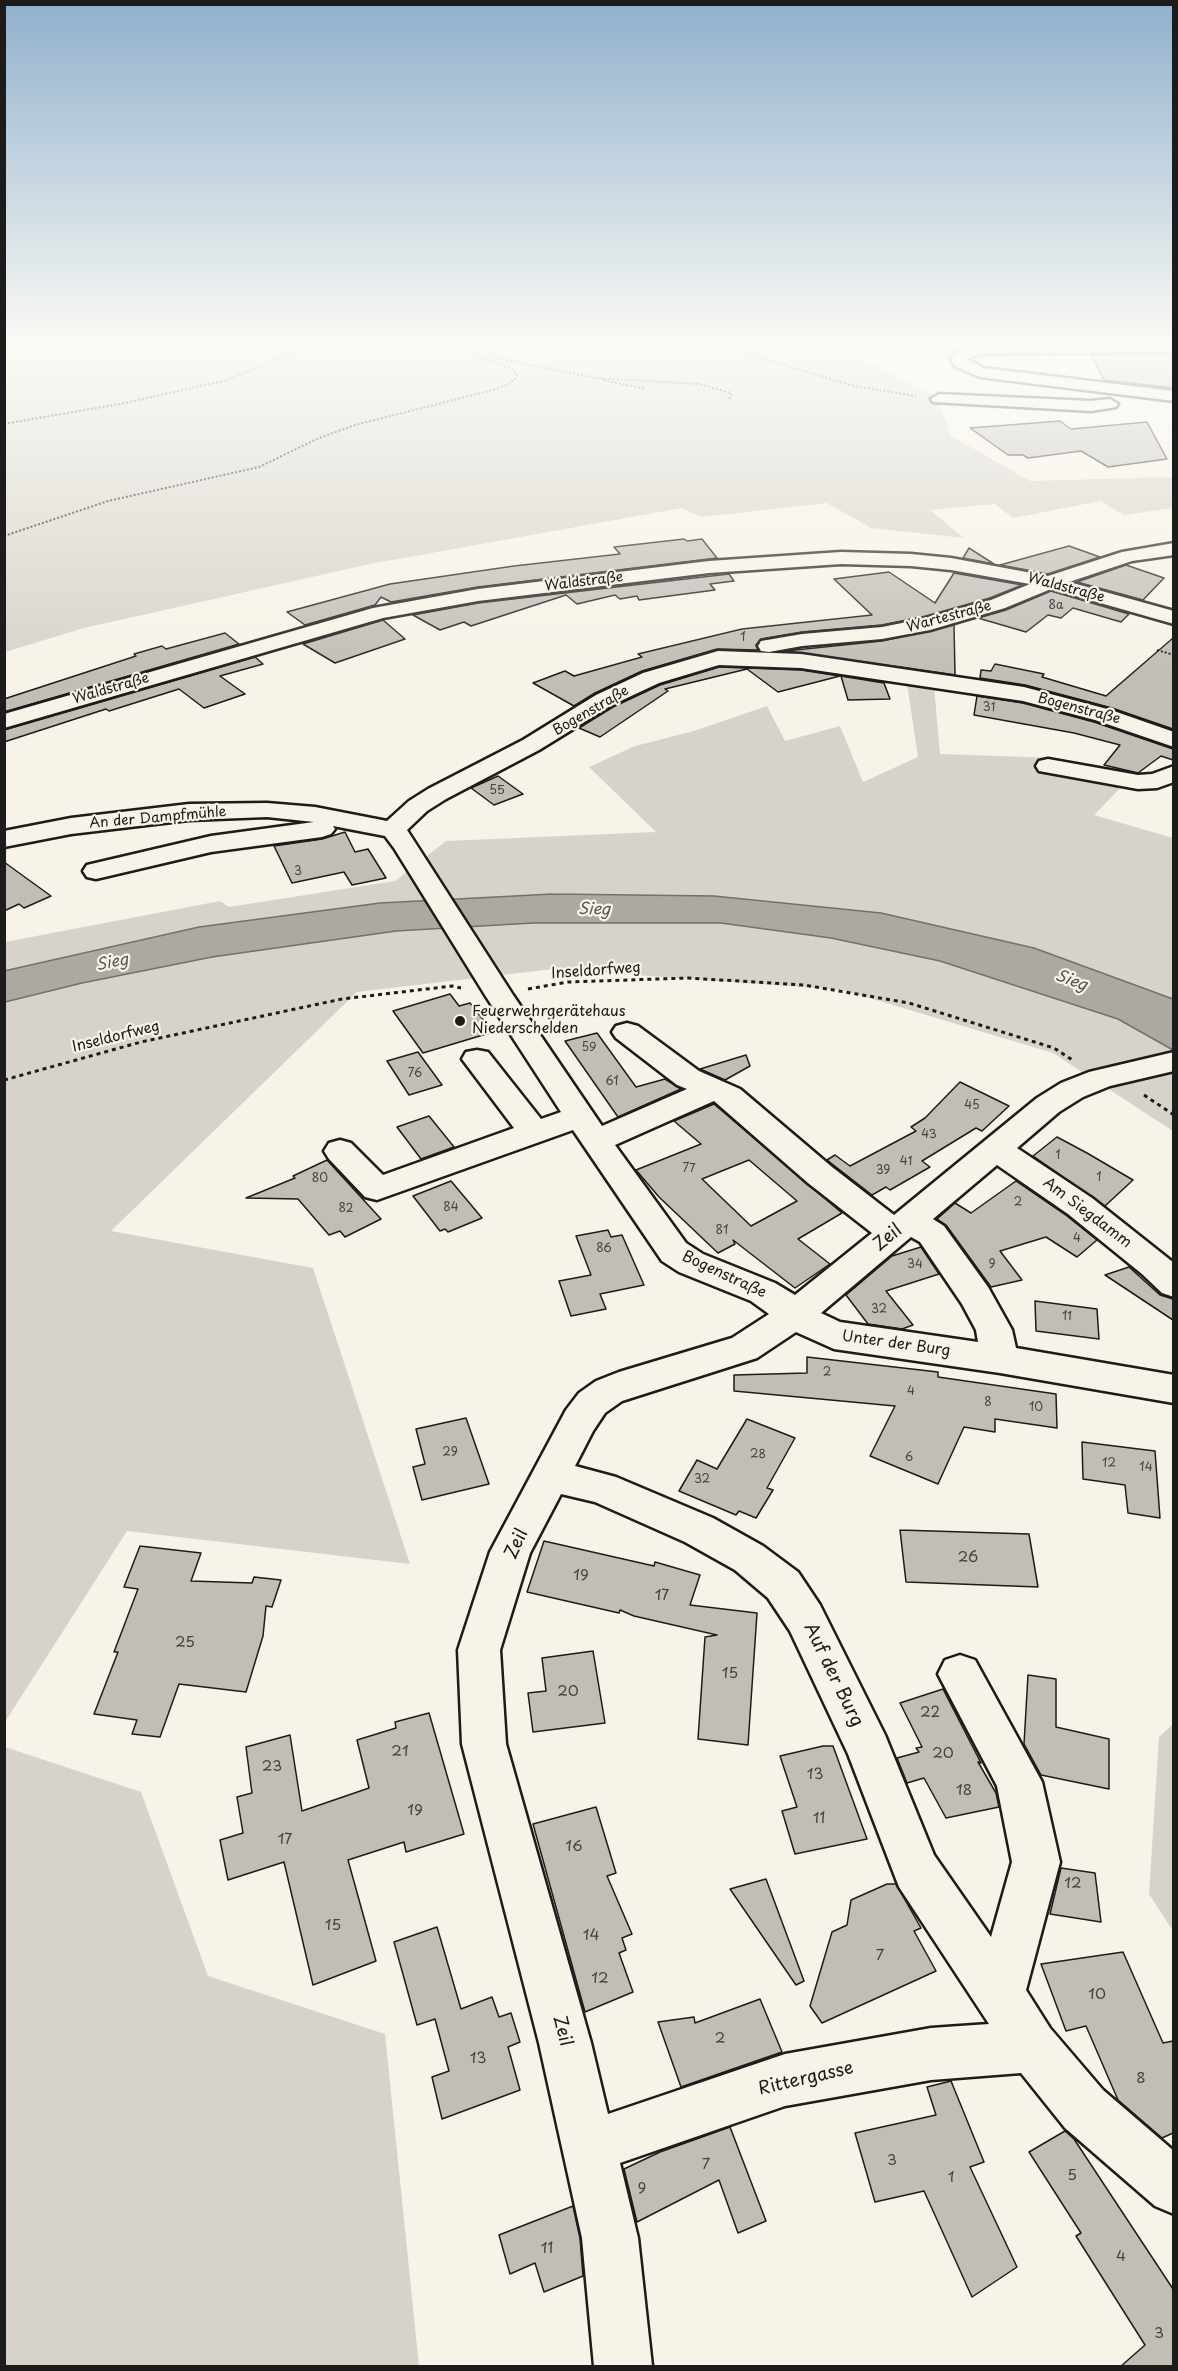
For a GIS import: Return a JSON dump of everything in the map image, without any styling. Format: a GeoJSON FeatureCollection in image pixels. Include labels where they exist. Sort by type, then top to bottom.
{"type":"FeatureCollection","features":[{"type":"Feature","properties":{"kind":"street","name":"Wartestraße"},"geometry":{"type":"LineString","coordinates":[[718,658],[792,642],[882,633],[923,626],[998,604],[1129,556],[1173,549]]}},
{"type":"Feature","properties":{"kind":"street","name":"Waldstraße"},"geometry":{"type":"LineString","coordinates":[[4,721],[380,612],[478,595],[709,567],[841,558],[911,560],[951,564],[1051,583],[1173,618]]}},
{"type":"Feature","properties":{"kind":"street","name":"Bogenstraße"},"geometry":{"type":"LineString","coordinates":[[796,1314],[763,1292],[691,1263],[674,1252],[588,1129],[425,879],[405,844],[393,830],[418,806],[437,794],[505,759],[604,700],[651,678],[718,658],[801,661],[1014,692],[1103,715],[1173,740]]}},
{"type":"Feature","properties":{"kind":"street"},"geometry":{"type":"LineString","coordinates":[[1048,766],[1137,782],[1157,781],[1173,773]]}},
{"type":"Feature","properties":{"kind":"street","name":"An der Dampfmühle"},"geometry":{"type":"LineString","coordinates":[[4,839],[71,826],[189,812],[267,810],[315,815],[393,830]]}},
{"type":"Feature","properties":{"kind":"street","name":"An der Dampfmühle"},"geometry":{"type":"LineString","coordinates":[[96,871],[211,844],[348,823]]}},
{"type":"Feature","properties":{"kind":"street"},"geometry":{"type":"LineString","coordinates":[[627,1032],[688,1078],[729,1096],[820,1175],[903,1226],[932,1234],[975,1296],[994,1330],[1000,1359]]}},
{"type":"Feature","properties":{"kind":"street"},"geometry":{"type":"LineString","coordinates":[[477,1059],[534,1132]]}},
{"type":"Feature","properties":{"kind":"street","name":"Zeil"},"geometry":{"type":"LineString","coordinates":[[623,2367],[610,2238],[566,2043],[484,1744],[479,1650],[510,1552],[579,1421],[592,1403],[609,1391],[744,1348],[796,1314],[1048,1105],[1072,1090],[1113,1076],[1173,1061]]}},
{"type":"Feature","properties":{"kind":"street"},"geometry":{"type":"LineString","coordinates":[[340,1151],[377,1189],[534,1132],[588,1129],[714,1089]]}},
{"type":"Feature","properties":{"kind":"street","name":"Am Siegdamm"},"geometry":{"type":"LineString","coordinates":[[995,1148],[1080,1206],[1154,1265],[1173,1284]]}},
{"type":"Feature","properties":{"kind":"street","name":"Unter der Burg"},"geometry":{"type":"LineString","coordinates":[[796,1314],[834,1335],[1000,1359],[1173,1389]]}},
{"type":"Feature","properties":{"kind":"street","name":"Auf der Burg"},"geometry":{"type":"LineString","coordinates":[[552,1476],[602,1488],[699,1530],[749,1558],[783,1585],[805,1618],[869,1750],[916,1869],[1032,2046],[1084,2109],[1173,2187]]}},
{"type":"Feature","properties":{"kind":"street"},"geometry":{"type":"LineString","coordinates":[[960,1674],[1019,1782],[1036,1862],[1000,1994]]}},
{"type":"Feature","properties":{"kind":"street","name":"Rittergasse"},"geometry":{"type":"LineString","coordinates":[[588,2147],[785,2080],[932,2054],[1032,2046]]}},
{"type":"Feature","properties":{"kind":"path"},"geometry":{"type":"LineString","coordinates":[[4,536],[108,501],[259,468],[285,455]]}},
{"type":"Feature","properties":{"kind":"path"},"geometry":{"type":"LineString","coordinates":[[1157,650],[1173,655]]}},
{"type":"Feature","properties":{"kind":"path","name":"Inseldorfweg"},"geometry":{"type":"LineString","coordinates":[[4,1080],[141,1042],[342,999],[452,986],[499,994],[568,982],[688,978],[804,985],[909,1003],[1054,1048],[1113,1076],[1120,1090],[1146,1096],[1173,1115]]}},
{"type":"Feature","properties":{"kind":"shaded area"},"geometry":{"type":"Polygon","coordinates":[[[5,455],[984,455],[1030,481],[1173,477],[1173,508],[1124,515],[1100,501],[1013,518],[995,504],[930,510],[964,538],[871,528],[827,503],[701,517],[682,508],[370,564],[84,628],[5,652],[5,455]]]}},
{"type":"Feature","properties":{"kind":"shaded area"},"geometry":{"type":"Polygon","coordinates":[[[907,683],[934,686],[940,754],[1057,758],[1134,774],[1094,815],[1173,838],[1173,999],[1034,948],[881,913],[714,896],[5,971],[5,942],[220,901],[229,907],[395,881],[446,841],[656,832],[589,767],[635,746],[694,731],[767,706],[785,741],[840,726],[863,782],[918,757],[907,683]]]}},
{"type":"Feature","properties":{"kind":"shaded area"},"geometry":{"type":"Polygon","coordinates":[[[629,921],[721,923],[831,938],[940,961],[1118,1019],[1173,1050],[1173,1131],[1053,1053],[843,990],[553,969],[357,992],[111,1231],[313,1268],[410,1564],[127,1531],[5,1722],[5,1002],[82,983],[212,957],[322,940],[396,931],[533,923],[629,921]]]}},
{"type":"Feature","properties":{"kind":"shaded area"},"geometry":{"type":"Polygon","coordinates":[[[1173,1724],[1173,1931],[1149,1894],[1159,1737],[1173,1724]]]}},
{"type":"Feature","properties":{"kind":"shaded area"},"geometry":{"type":"Polygon","coordinates":[[[5,1747],[141,1792],[208,1976],[385,2034],[419,2366],[5,2366],[5,1747]]]}},
{"type":"Feature","properties":{"kind":"water","name":"Sieg"},"geometry":{"type":"Polygon","coordinates":[[[553,894],[714,896],[881,913],[1034,948],[1173,999],[1173,1050],[1118,1019],[940,961],[831,938],[721,923],[533,923],[396,931],[212,957],[82,983],[5,1002],[4,971],[199,927],[380,903],[553,894]]]}},
{"type":"Feature","properties":{"kind":"building"},"geometry":{"type":"Polygon","coordinates":[[[1008,455],[1053,455],[1028,458],[1023,455],[1008,455]]]}},
{"type":"Feature","properties":{"kind":"building"},"geometry":{"type":"Polygon","coordinates":[[[1087,455],[1165,455],[1167,459],[1108,467],[1087,455]]]}},
{"type":"Feature","properties":{"kind":"building"},"geometry":{"type":"Polygon","coordinates":[[[684,539],[687,541],[702,539],[717,558],[478,587],[391,602],[381,597],[375,605],[305,625],[287,612],[390,584],[514,566],[620,554],[614,547],[684,539]]]}},
{"type":"Feature","properties":{"kind":"building"},"geometry":{"type":"Polygon","coordinates":[[[1069,546],[1100,557],[1048,574],[1000,565],[1069,546]]]}},
{"type":"Feature","properties":{"kind":"building"},"geometry":{"type":"Polygon","coordinates":[[[969,548],[994,564],[963,558],[969,548]]]}},
{"type":"Feature","properties":{"kind":"building"},"geometry":{"type":"Polygon","coordinates":[[[1126,565],[1164,578],[1143,600],[1077,582],[1126,565]]]}},
{"type":"Feature","properties":{"kind":"building"},"geometry":{"type":"Polygon","coordinates":[[[889,572],[935,603],[954,573],[1022,585],[990,598],[926,616],[882,625],[802,632],[761,639],[756,645],[758,650],[717,649],[642,671],[595,693],[574,706],[533,683],[565,671],[574,676],[642,657],[638,654],[742,629],[872,615],[834,579],[889,572]]]}},
{"type":"Feature","properties":{"kind":"building"},"geometry":{"type":"Polygon","coordinates":[[[729,574],[734,581],[710,584],[715,590],[639,600],[637,596],[620,599],[615,595],[577,604],[566,595],[471,626],[464,622],[440,630],[413,615],[478,603],[729,574]]]}},
{"type":"Feature","properties":{"kind":"building"},"geometry":{"type":"Polygon","coordinates":[[[1051,591],[1129,614],[1121,622],[1073,608],[1061,618],[1048,615],[1026,632],[978,618],[1006,610],[1051,591]]]}},
{"type":"Feature","properties":{"kind":"building"},"geometry":{"type":"Polygon","coordinates":[[[383,620],[405,639],[335,663],[303,644],[383,620]]]}},
{"type":"Feature","properties":{"kind":"building"},"geometry":{"type":"Polygon","coordinates":[[[954,625],[955,675],[786,651],[882,641],[954,625]]]}},
{"type":"Feature","properties":{"kind":"building"},"geometry":{"type":"Polygon","coordinates":[[[225,633],[239,644],[4,712],[4,699],[136,656],[134,654],[162,646],[166,649],[225,633]]]}},
{"type":"Feature","properties":{"kind":"building"},"geometry":{"type":"Polygon","coordinates":[[[1173,638],[1173,729],[1112,708],[1025,685],[980,678],[981,670],[991,671],[995,664],[1044,674],[1042,677],[1106,696],[1173,638]]]}},
{"type":"Feature","properties":{"kind":"building"},"geometry":{"type":"Polygon","coordinates":[[[255,657],[263,664],[220,676],[245,694],[204,708],[179,689],[109,711],[106,709],[4,742],[4,730],[255,657]]]}},
{"type":"Feature","properties":{"kind":"building"},"geometry":{"type":"Polygon","coordinates":[[[719,667],[801,670],[840,676],[778,692],[747,669],[665,689],[668,691],[600,737],[579,728],[613,707],[660,685],[719,667]]]}},
{"type":"Feature","properties":{"kind":"building"},"geometry":{"type":"Polygon","coordinates":[[[841,676],[884,683],[890,699],[848,700],[841,676]]]}},
{"type":"Feature","properties":{"kind":"building"},"geometry":{"type":"Polygon","coordinates":[[[977,696],[1023,703],[1094,722],[1173,749],[1173,760],[1161,756],[1138,773],[1104,765],[1120,745],[1074,733],[974,715],[977,696]]]}},
{"type":"Feature","properties":{"kind":"building"},"geometry":{"type":"Polygon","coordinates":[[[498,776],[523,794],[494,805],[471,788],[498,776]]]}},
{"type":"Feature","properties":{"kind":"building"},"geometry":{"type":"Polygon","coordinates":[[[345,832],[355,852],[368,849],[386,878],[352,885],[344,872],[292,883],[274,846],[322,839],[345,832]]]}},
{"type":"Feature","properties":{"kind":"building"},"geometry":{"type":"Polygon","coordinates":[[[4,862],[51,896],[24,908],[19,904],[4,911],[4,862]]]}},
{"type":"Feature","properties":{"kind":"building","name":"Feuerwehrgerätehaus Niederschelden"},"geometry":{"type":"Polygon","coordinates":[[[450,994],[459,1006],[470,1003],[493,1032],[423,1053],[393,1011],[450,994]]]}},
{"type":"Feature","properties":{"kind":"building"},"geometry":{"type":"Polygon","coordinates":[[[597,1033],[636,1087],[665,1079],[681,1089],[618,1117],[565,1041],[597,1033]]]}},
{"type":"Feature","properties":{"kind":"building"},"geometry":{"type":"Polygon","coordinates":[[[418,1052],[442,1085],[409,1095],[387,1061],[418,1052]]]}},
{"type":"Feature","properties":{"kind":"building"},"geometry":{"type":"Polygon","coordinates":[[[746,1055],[750,1066],[725,1080],[700,1069],[746,1055]]]}},
{"type":"Feature","properties":{"kind":"building"},"geometry":{"type":"Polygon","coordinates":[[[960,1082],[1009,1106],[982,1131],[976,1128],[922,1161],[930,1167],[890,1190],[886,1187],[872,1195],[827,1160],[835,1155],[850,1166],[916,1131],[911,1127],[925,1118],[960,1082]]]}},
{"type":"Feature","properties":{"kind":"building"},"geometry":{"type":"Polygon","coordinates":[[[714,1104],[842,1213],[798,1239],[830,1264],[795,1288],[733,1240],[735,1244],[718,1253],[659,1197],[636,1170],[701,1144],[674,1121],[714,1104]],[[749,1160],[702,1179],[751,1226],[797,1201],[749,1160]]]}},
{"type":"Feature","properties":{"kind":"building"},"geometry":{"type":"Polygon","coordinates":[[[429,1116],[454,1147],[421,1159],[397,1127],[429,1116]]]}},
{"type":"Feature","properties":{"kind":"building"},"geometry":{"type":"Polygon","coordinates":[[[1057,1137],[1133,1180],[1105,1206],[1033,1156],[1057,1137]]]}},
{"type":"Feature","properties":{"kind":"building"},"geometry":{"type":"Polygon","coordinates":[[[327,1160],[381,1219],[345,1237],[340,1231],[329,1235],[298,1199],[246,1198],[295,1178],[293,1176],[327,1160]]]}},
{"type":"Feature","properties":{"kind":"building"},"geometry":{"type":"Polygon","coordinates":[[[451,1181],[482,1218],[448,1232],[445,1229],[440,1231],[413,1196],[451,1181]]]}},
{"type":"Feature","properties":{"kind":"building"},"geometry":{"type":"Polygon","coordinates":[[[1016,1181],[1097,1240],[1077,1257],[1046,1237],[1000,1251],[1022,1280],[991,1287],[946,1225],[937,1219],[955,1203],[971,1213],[1016,1181]]]}},
{"type":"Feature","properties":{"kind":"building"},"geometry":{"type":"Polygon","coordinates":[[[608,1230],[611,1237],[622,1235],[644,1285],[600,1294],[606,1309],[571,1316],[559,1281],[591,1275],[576,1236],[608,1230]]]}},
{"type":"Feature","properties":{"kind":"building"},"geometry":{"type":"Polygon","coordinates":[[[921,1247],[939,1274],[886,1291],[913,1325],[902,1329],[868,1324],[846,1295],[892,1256],[921,1247]]]}},
{"type":"Feature","properties":{"kind":"building"},"geometry":{"type":"Polygon","coordinates":[[[1129,1267],[1160,1295],[1173,1299],[1173,1320],[1105,1275],[1129,1267]]]}},
{"type":"Feature","properties":{"kind":"building"},"geometry":{"type":"Polygon","coordinates":[[[1035,1301],[1097,1309],[1099,1339],[1036,1331],[1035,1301]]]}},
{"type":"Feature","properties":{"kind":"building"},"geometry":{"type":"Polygon","coordinates":[[[807,1357],[938,1372],[938,1377],[1056,1394],[1057,1428],[995,1419],[995,1432],[964,1427],[938,1484],[870,1456],[895,1406],[734,1391],[734,1375],[807,1373],[807,1357]]]}},
{"type":"Feature","properties":{"kind":"building"},"geometry":{"type":"Polygon","coordinates":[[[466,1418],[489,1484],[422,1500],[413,1467],[425,1464],[416,1429],[466,1418]]]}},
{"type":"Feature","properties":{"kind":"building"},"geometry":{"type":"Polygon","coordinates":[[[747,1419],[795,1438],[767,1488],[773,1490],[756,1518],[739,1511],[736,1515],[679,1491],[697,1460],[717,1469],[747,1419]]]}},
{"type":"Feature","properties":{"kind":"building"},"geometry":{"type":"Polygon","coordinates":[[[1082,1442],[1155,1451],[1160,1518],[1128,1513],[1125,1485],[1083,1479],[1082,1442]]]}},
{"type":"Feature","properties":{"kind":"building"},"geometry":{"type":"Polygon","coordinates":[[[900,1530],[1029,1534],[1038,1587],[906,1582],[900,1530]]]}},
{"type":"Feature","properties":{"kind":"building"},"geometry":{"type":"Polygon","coordinates":[[[544,1541],[654,1566],[655,1562],[700,1575],[690,1605],[757,1613],[748,1745],[698,1739],[705,1637],[717,1635],[634,1616],[620,1610],[619,1613],[527,1592],[544,1541]]]}},
{"type":"Feature","properties":{"kind":"building"},"geometry":{"type":"Polygon","coordinates":[[[140,1546],[201,1553],[191,1581],[252,1583],[254,1577],[281,1580],[272,1607],[266,1606],[263,1636],[246,1692],[179,1684],[160,1737],[132,1734],[137,1720],[94,1714],[118,1652],[114,1652],[138,1589],[124,1587],[140,1546]]]}},
{"type":"Feature","properties":{"kind":"building"},"geometry":{"type":"Polygon","coordinates":[[[593,1651],[605,1723],[533,1732],[528,1693],[546,1691],[542,1658],[593,1651]]]}},
{"type":"Feature","properties":{"kind":"building"},"geometry":{"type":"Polygon","coordinates":[[[1028,1675],[1056,1679],[1056,1727],[1109,1739],[1109,1789],[1041,1775],[1024,1744],[1028,1675]]]}},
{"type":"Feature","properties":{"kind":"building"},"geometry":{"type":"Polygon","coordinates":[[[943,1689],[981,1763],[978,1762],[996,1793],[999,1807],[946,1818],[924,1778],[907,1783],[897,1758],[919,1752],[916,1748],[922,1747],[900,1703],[943,1689]]]}},
{"type":"Feature","properties":{"kind":"building"},"geometry":{"type":"Polygon","coordinates":[[[429,1713],[464,1834],[406,1852],[404,1842],[348,1860],[376,1961],[313,1985],[284,1862],[228,1880],[220,1840],[243,1833],[237,1797],[252,1793],[246,1747],[290,1735],[302,1811],[369,1788],[357,1740],[396,1728],[395,1722],[429,1713]]]}},
{"type":"Feature","properties":{"kind":"building"},"geometry":{"type":"Polygon","coordinates":[[[823,1746],[833,1746],[867,1839],[795,1854],[782,1811],[797,1807],[780,1756],[823,1746]]]}},
{"type":"Feature","properties":{"kind":"building"},"geometry":{"type":"Polygon","coordinates":[[[596,1807],[616,1873],[607,1876],[632,1934],[622,1938],[626,1950],[619,1953],[633,1992],[585,2012],[533,1824],[596,1807]]]}},
{"type":"Feature","properties":{"kind":"building"},"geometry":{"type":"Polygon","coordinates":[[[1061,1868],[1095,1873],[1101,1922],[1050,1914],[1061,1868]]]}},
{"type":"Feature","properties":{"kind":"building"},"geometry":{"type":"Polygon","coordinates":[[[766,1879],[804,1981],[796,1985],[730,1889],[766,1879]]]}},
{"type":"Feature","properties":{"kind":"building"},"geometry":{"type":"Polygon","coordinates":[[[887,1884],[896,1884],[921,1928],[914,1931],[936,1971],[822,2023],[810,2006],[832,1932],[847,1925],[851,1900],[887,1884]]]}},
{"type":"Feature","properties":{"kind":"building"},"geometry":{"type":"Polygon","coordinates":[[[437,1927],[461,2009],[492,1997],[499,2017],[511,2013],[520,2042],[508,2047],[520,2090],[442,2119],[432,2077],[449,2071],[435,2019],[417,2025],[394,1942],[437,1927]]]}},
{"type":"Feature","properties":{"kind":"building"},"geometry":{"type":"Polygon","coordinates":[[[1123,1952],[1163,2043],[1173,2041],[1173,2133],[1162,2138],[1118,2100],[1086,2026],[1066,2031],[1041,1964],[1123,1952]]]}},
{"type":"Feature","properties":{"kind":"building"},"geometry":{"type":"Polygon","coordinates":[[[760,1999],[782,2052],[681,2087],[658,2022],[694,2017],[695,2023],[760,1999]]]}},
{"type":"Feature","properties":{"kind":"building"},"geometry":{"type":"Polygon","coordinates":[[[951,2081],[984,2162],[970,2167],[1017,2267],[972,2297],[924,2191],[875,2202],[855,2133],[936,2115],[927,2087],[951,2081]]]}},
{"type":"Feature","properties":{"kind":"building"},"geometry":{"type":"Polygon","coordinates":[[[730,2127],[766,2221],[738,2233],[719,2180],[637,2222],[624,2169],[660,2152],[730,2127]]]}},
{"type":"Feature","properties":{"kind":"building"},"geometry":{"type":"Polygon","coordinates":[[[1065,2131],[1074,2139],[1173,2289],[1173,2367],[1120,2367],[1145,2345],[1076,2236],[1081,2233],[1029,2152],[1065,2131]]]}},
{"type":"Feature","properties":{"kind":"building"},"geometry":{"type":"Polygon","coordinates":[[[573,2206],[580,2238],[583,2276],[544,2292],[535,2263],[510,2274],[499,2235],[573,2206]]]}},
{"type":"Feature","properties":{"kind":"place","name":"Feuerwehrgerätehaus Niederschelden"},"geometry":{"type":"Point","coordinates":[460,1021]}}]}
